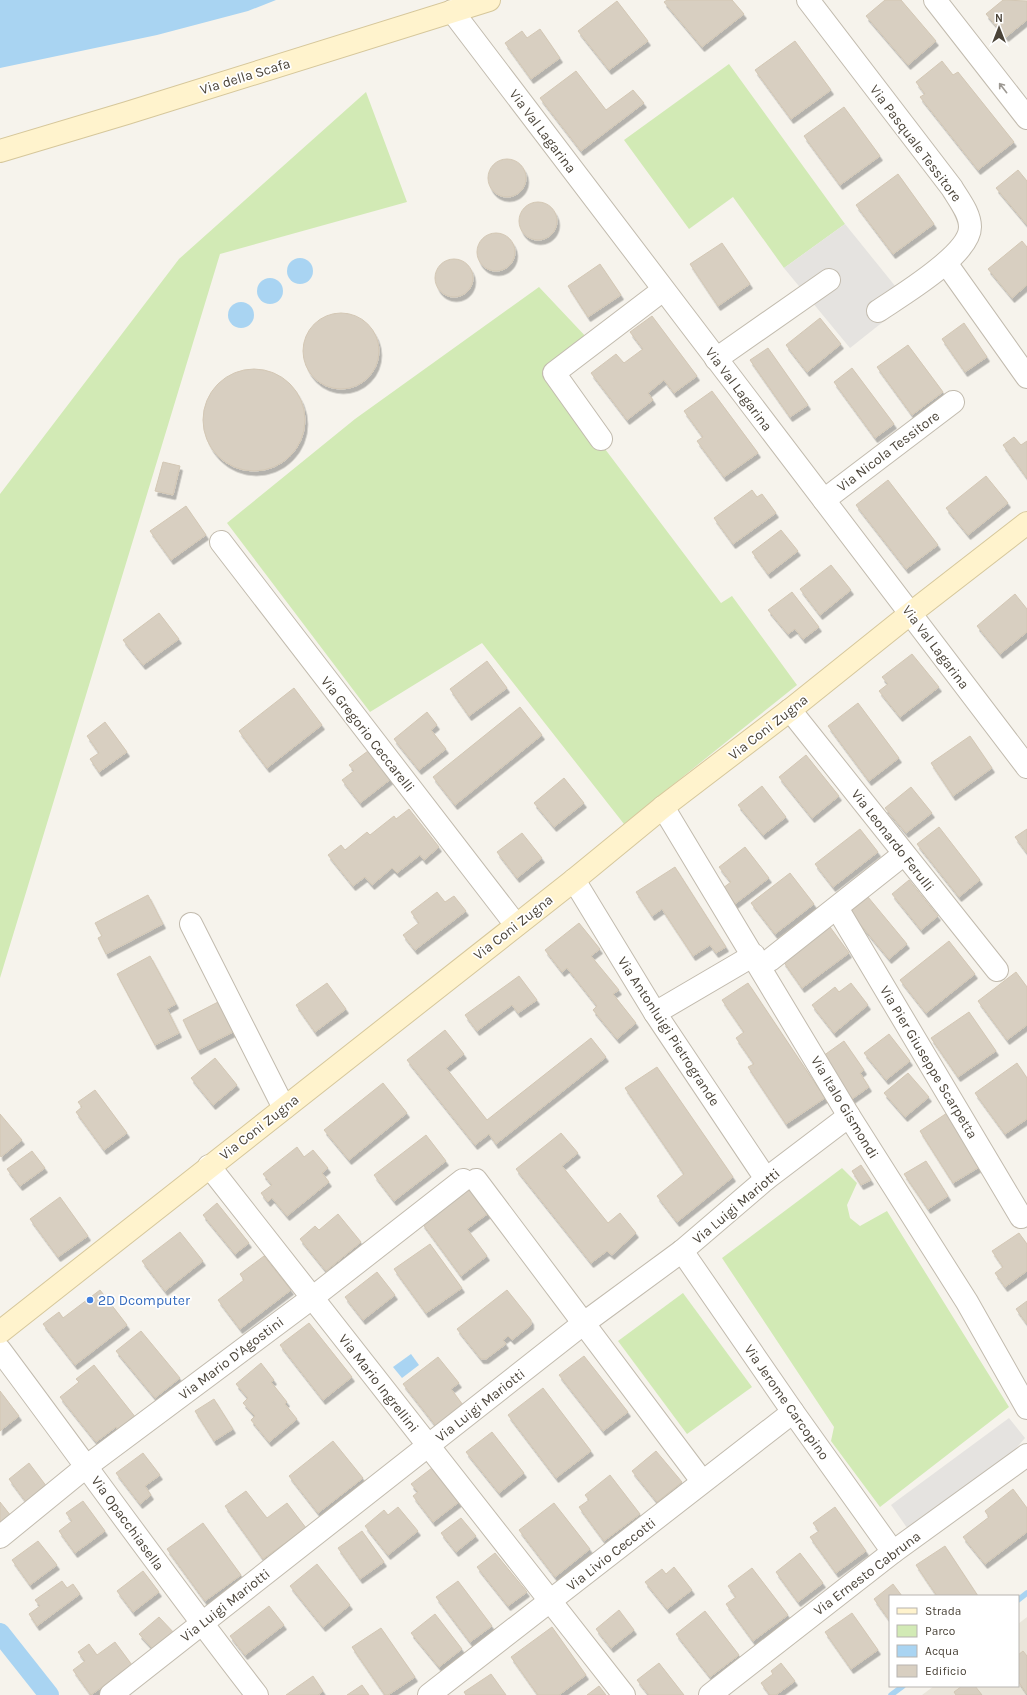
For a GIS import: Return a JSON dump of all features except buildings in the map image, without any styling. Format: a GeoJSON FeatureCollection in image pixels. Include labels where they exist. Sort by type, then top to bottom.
{"type":"FeatureCollection","features":[{"type":"Feature","properties":{"kind":"street","name":"Via della Scafa"},"geometry":{"type":"LineString","coordinates":[[0,151],[126,114],[489,0]]}},
{"type":"Feature","properties":{"kind":"street","name":"Via Pasquale Tessitore"},"geometry":{"type":"LineString","coordinates":[[808,0],[952,188],[967,213],[970,227],[968,235],[962,246],[946,263],[878,311]]}},
{"type":"Feature","properties":{"kind":"street"},"geometry":{"type":"LineString","coordinates":[[935,0],[1027,118]]}},
{"type":"Feature","properties":{"kind":"street","name":"Via Val Lagarina"},"geometry":{"type":"LineString","coordinates":[[452,11],[1027,767]]}},
{"type":"Feature","properties":{"kind":"street"},"geometry":{"type":"LineString","coordinates":[[946,263],[1027,377]]}},
{"type":"Feature","properties":{"kind":"street"},"geometry":{"type":"LineString","coordinates":[[716,359],[829,280]]}},
{"type":"Feature","properties":{"kind":"street"},"geometry":{"type":"LineString","coordinates":[[601,439],[554,374],[663,290]]}},
{"type":"Feature","properties":{"kind":"street","name":"Via Nicola Tessitore"},"geometry":{"type":"LineString","coordinates":[[824,500],[952,402]]}},
{"type":"Feature","properties":{"kind":"street","name":"Via Coni Zugna"},"geometry":{"type":"LineString","coordinates":[[0,1332],[574,880],[663,807],[790,710],[1027,523]]}},
{"type":"Feature","properties":{"kind":"street","name":"Via Gregorio Ceccarelli"},"geometry":{"type":"LineString","coordinates":[[221,542],[516,925]]}},
{"type":"Feature","properties":{"kind":"street","name":"Via Leonardo Ferulli"},"geometry":{"type":"LineString","coordinates":[[790,710],[996,970]]}},
{"type":"Feature","properties":{"kind":"street","name":"Via Italo Gismondi"},"geometry":{"type":"LineString","coordinates":[[663,807],[762,957],[849,1116],[967,1302],[1027,1408]]}},
{"type":"Feature","properties":{"kind":"street"},"geometry":{"type":"LineString","coordinates":[[655,1013],[762,957],[837,908],[904,854]]}},
{"type":"Feature","properties":{"kind":"street","name":"Via Antonluigi Pietrogrande"},"geometry":{"type":"LineString","coordinates":[[574,880],[655,1013],[766,1179]]}},
{"type":"Feature","properties":{"kind":"street","name":"Via Pier Giuseppe Scarpetta"},"geometry":{"type":"LineString","coordinates":[[837,908],[1021,1217]]}},
{"type":"Feature","properties":{"kind":"street"},"geometry":{"type":"LineString","coordinates":[[191,924],[284,1108]]}},
{"type":"Feature","properties":{"kind":"street","name":"Via Luigi Mariotti"},"geometry":{"type":"LineString","coordinates":[[111,1695],[584,1323],[682,1251],[766,1179],[849,1116]]}},
{"type":"Feature","properties":{"kind":"street","name":"Via Mario Ingrellini"},"geometry":{"type":"LineString","coordinates":[[209,1166],[624,1695]]}},
{"type":"Feature","properties":{"kind":"street","name":"Via Mario D'Agostini"},"geometry":{"type":"LineString","coordinates":[[0,1537],[87,1466],[469,1180],[584,1323]]}},
{"type":"Feature","properties":{"kind":"street","name":"Via Jerome Carcopino"},"geometry":{"type":"LineString","coordinates":[[682,1251],[793,1412],[893,1552]]}},
{"type":"Feature","properties":{"kind":"street"},"geometry":{"type":"LineString","coordinates":[[584,1323],[702,1482]]}},
{"type":"Feature","properties":{"kind":"street","name":"Via Opacchiasella"},"geometry":{"type":"LineString","coordinates":[[0,1350],[202,1624],[257,1695]]}},
{"type":"Feature","properties":{"kind":"street","name":"Via Livio Ceccotti"},"geometry":{"type":"LineString","coordinates":[[429,1695],[793,1412]]}},
{"type":"Feature","properties":{"kind":"street","name":"Via Ernesto Cabruna"},"geometry":{"type":"LineString","coordinates":[[710,1695],[893,1552],[1027,1455]]}},
{"type":"Feature","properties":{"kind":"shaded area"},"geometry":{"type":"Polygon","coordinates":[[[845,224],[908,302],[850,348],[784,268],[845,224]]]}},
{"type":"Feature","properties":{"kind":"shaded area"},"geometry":{"type":"Polygon","coordinates":[[[1009,1418],[1025,1438],[1002,1465],[910,1532],[891,1505],[1009,1418]]]}},
{"type":"Feature","properties":{"kind":"shaded area"},"geometry":{"type":"Polygon","coordinates":[[[1027,1617],[1027,1695],[922,1695],[933,1687],[1019,1687],[1019,1623],[1027,1617]]]}},
{"type":"Feature","properties":{"kind":"green space"},"geometry":{"type":"Polygon","coordinates":[[[729,64],[845,224],[784,268],[733,197],[689,229],[624,140],[729,64]]]}},
{"type":"Feature","properties":{"kind":"green space"},"geometry":{"type":"Polygon","coordinates":[[[366,92],[407,202],[220,254],[0,978],[0,494],[179,259],[366,92]]]}},
{"type":"Feature","properties":{"kind":"green space"},"geometry":{"type":"Polygon","coordinates":[[[539,287],[589,340],[544,368],[721,603],[732,596],[797,685],[624,824],[482,643],[370,712],[227,523],[355,419],[539,287]]]}},
{"type":"Feature","properties":{"kind":"green space"},"geometry":{"type":"Polygon","coordinates":[[[842,1168],[857,1183],[847,1205],[850,1218],[860,1226],[887,1211],[1009,1407],[880,1507],[831,1441],[834,1427],[722,1258],[842,1168]]]}},
{"type":"Feature","properties":{"kind":"green space"},"geometry":{"type":"Polygon","coordinates":[[[683,1293],[752,1387],[687,1434],[618,1341],[683,1293]]]}},
{"type":"Feature","properties":{"kind":"water"},"geometry":{"type":"Polygon","coordinates":[[[0,0],[276,0],[248,11],[157,35],[0,68],[0,0]]]}},
{"type":"Feature","properties":{"kind":"water"},"geometry":{"type":"Polygon","coordinates":[[[300,258],[309,262],[313,271],[309,280],[300,284],[291,280],[287,271],[291,262],[300,258]]]}},
{"type":"Feature","properties":{"kind":"water"},"geometry":{"type":"Polygon","coordinates":[[[270,278],[279,282],[283,291],[279,300],[270,304],[261,300],[257,291],[261,282],[270,278]]]}},
{"type":"Feature","properties":{"kind":"water"},"geometry":{"type":"Polygon","coordinates":[[[241,302],[250,306],[254,315],[250,324],[241,328],[232,324],[228,315],[232,306],[241,302]]]}},
{"type":"Feature","properties":{"kind":"water"},"geometry":{"type":"Polygon","coordinates":[[[411,1354],[419,1365],[402,1378],[393,1367],[411,1354]]]}},
{"type":"Feature","properties":{"kind":"waterway"},"geometry":{"type":"LineString","coordinates":[[1019,1599],[1027,1593]]}},
{"type":"Feature","properties":{"kind":"waterway"},"geometry":{"type":"LineString","coordinates":[[0,1633],[49,1695]]}},
{"type":"Feature","properties":{"kind":"waterway"},"geometry":{"type":"LineString","coordinates":[[891,1695],[902,1687]]}},
{"type":"Feature","properties":{"kind":"place","name":"2D Dcomputer"},"geometry":{"type":"Point","coordinates":[90,1300]}}]}
